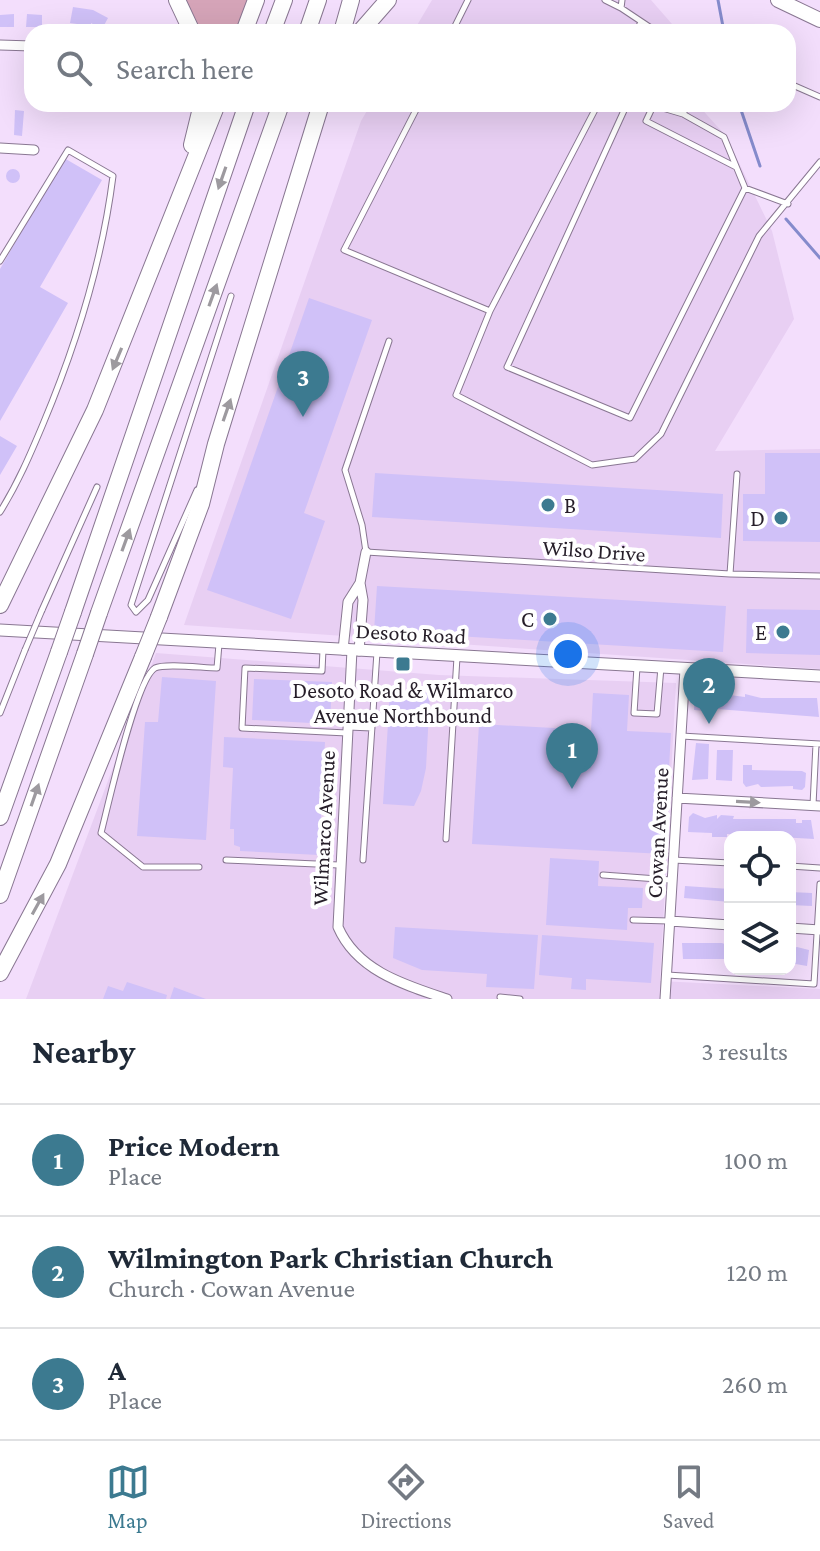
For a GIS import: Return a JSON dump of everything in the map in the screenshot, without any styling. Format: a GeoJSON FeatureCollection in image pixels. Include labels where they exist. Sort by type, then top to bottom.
{"type":"FeatureCollection","features":[{"type":"Feature","properties":{"kind":"highway"},"geometry":{"type":"LineString","coordinates":[[177,0],[188,24]]}},
{"type":"Feature","properties":{"kind":"highway"},"geometry":{"type":"LineString","coordinates":[[247,24],[256,0]]}},
{"type":"Feature","properties":{"kind":"highway"},"geometry":{"type":"LineString","coordinates":[[275,24],[284,0]]}},
{"type":"Feature","properties":{"kind":"highway"},"geometry":{"type":"LineString","coordinates":[[310,24],[318,0]]}},
{"type":"Feature","properties":{"kind":"highway"},"geometry":{"type":"LineString","coordinates":[[344,24],[351,0]]}},
{"type":"Feature","properties":{"kind":"highway"},"geometry":{"type":"LineString","coordinates":[[367,24],[388,0]]}},
{"type":"Feature","properties":{"kind":"highway"},"geometry":{"type":"LineString","coordinates":[[130,327],[194,140],[200,112]]}},
{"type":"Feature","properties":{"kind":"highway"},"geometry":{"type":"LineString","coordinates":[[0,605],[95,410],[214,112]]}},
{"type":"Feature","properties":{"kind":"highway"},"geometry":{"type":"LineString","coordinates":[[0,817],[244,112]]}},
{"type":"Feature","properties":{"kind":"highway"},"geometry":{"type":"LineString","coordinates":[[0,895],[278,112]]}},
{"type":"Feature","properties":{"kind":"highway"},"geometry":{"type":"LineString","coordinates":[[0,973],[58,864],[159,617],[201,504],[216,444],[320,112]]}},
{"type":"Feature","properties":{"kind":"main road"},"geometry":{"type":"LineString","coordinates":[[778,0],[820,20]]}},
{"type":"Feature","properties":{"kind":"street"},"geometry":{"type":"LineString","coordinates":[[0,45],[24,46]]}},
{"type":"Feature","properties":{"kind":"street"},"geometry":{"type":"LineString","coordinates":[[0,148],[34,150]]}},
{"type":"Feature","properties":{"kind":"street","name":"Wilmarco Avenue"},"geometry":{"type":"LineString","coordinates":[[351,650],[363,600],[360,583],[366,552]]}},
{"type":"Feature","properties":{"kind":"street","name":"Wilmarco Avenue"},"geometry":{"type":"LineString","coordinates":[[360,583],[348,602],[351,650],[336,915],[342,936],[377,970],[395,982],[447,999]]}},
{"type":"Feature","properties":{"kind":"street","name":"Desoto Road"},"geometry":{"type":"LineString","coordinates":[[0,630],[820,676]]}},
{"type":"Feature","properties":{"kind":"street","name":"Cowan Avenue"},"geometry":{"type":"LineString","coordinates":[[665,999],[685,669]]}},
{"type":"Feature","properties":{"kind":"street"},"geometry":{"type":"LineString","coordinates":[[677,798],[816,806]]}},
{"type":"Feature","properties":{"kind":"street"},"geometry":{"type":"LineString","coordinates":[[670,921],[724,925]]}},
{"type":"Feature","properties":{"kind":"street"},"geometry":{"type":"LineString","coordinates":[[796,928],[819,930]]}},
{"type":"Feature","properties":{"kind":"lane"},"geometry":{"type":"LineString","coordinates":[[456,24],[468,0]]}},
{"type":"Feature","properties":{"kind":"lane"},"geometry":{"type":"LineString","coordinates":[[605,0],[644,24]]}},
{"type":"Feature","properties":{"kind":"lane"},"geometry":{"type":"LineString","coordinates":[[621,8],[622,0]]}},
{"type":"Feature","properties":{"kind":"lane"},"geometry":{"type":"LineString","coordinates":[[796,86],[820,97]]}},
{"type":"Feature","properties":{"kind":"lane"},"geometry":{"type":"LineString","coordinates":[[415,112],[344,250],[490,311]]}},
{"type":"Feature","properties":{"kind":"lane"},"geometry":{"type":"LineString","coordinates":[[594,112],[490,311],[456,395],[592,465],[635,459],[661,434],[759,236],[820,162]]}},
{"type":"Feature","properties":{"kind":"lane"},"geometry":{"type":"LineString","coordinates":[[623,112],[507,367],[630,418],[745,188]]}},
{"type":"Feature","properties":{"kind":"lane"},"geometry":{"type":"LineString","coordinates":[[651,112],[646,121],[737,168]]}},
{"type":"Feature","properties":{"kind":"lane"},"geometry":{"type":"LineString","coordinates":[[679,112],[724,137],[745,188],[788,204]]}},
{"type":"Feature","properties":{"kind":"lane"},"geometry":{"type":"LineString","coordinates":[[0,261],[68,150],[113,176],[91,293],[65,373],[19,482],[0,512]]}},
{"type":"Feature","properties":{"kind":"lane"},"geometry":{"type":"LineString","coordinates":[[216,444],[148,600],[136,612],[131,605],[231,296]]}},
{"type":"Feature","properties":{"kind":"lane","name":"Wilmarco Avenue"},"geometry":{"type":"LineString","coordinates":[[366,552],[362,525],[345,470],[389,341]]}},
{"type":"Feature","properties":{"kind":"lane"},"geometry":{"type":"LineString","coordinates":[[730,574],[737,474]]}},
{"type":"Feature","properties":{"kind":"lane"},"geometry":{"type":"LineString","coordinates":[[0,713],[97,487]]}},
{"type":"Feature","properties":{"kind":"lane","name":"Wilso Drive"},"geometry":{"type":"LineString","coordinates":[[366,552],[730,574],[820,576]]}},
{"type":"Feature","properties":{"kind":"lane"},"geometry":{"type":"LineString","coordinates":[[199,867],[143,867],[101,833],[133,713],[150,673],[158,667],[217,668],[219,643]]}},
{"type":"Feature","properties":{"kind":"lane"},"geometry":{"type":"LineString","coordinates":[[323,649],[322,671],[245,668],[242,728],[372,728]]}},
{"type":"Feature","properties":{"kind":"lane"},"geometry":{"type":"LineString","coordinates":[[363,860],[377,651]]}},
{"type":"Feature","properties":{"kind":"lane"},"geometry":{"type":"LineString","coordinates":[[446,839],[457,656]]}},
{"type":"Feature","properties":{"kind":"lane"},"geometry":{"type":"LineString","coordinates":[[637,666],[634,713],[657,714],[661,667]]}},
{"type":"Feature","properties":{"kind":"lane"},"geometry":{"type":"LineString","coordinates":[[681,736],[818,744],[816,806]]}},
{"type":"Feature","properties":{"kind":"lane"},"geometry":{"type":"LineString","coordinates":[[226,860],[339,865]]}},
{"type":"Feature","properties":{"kind":"lane"},"geometry":{"type":"LineString","coordinates":[[673,860],[724,863]]}},
{"type":"Feature","properties":{"kind":"lane"},"geometry":{"type":"LineString","coordinates":[[796,866],[820,868]]}},
{"type":"Feature","properties":{"kind":"lane"},"geometry":{"type":"LineString","coordinates":[[603,875],[672,880]]}},
{"type":"Feature","properties":{"kind":"lane"},"geometry":{"type":"LineString","coordinates":[[666,975],[814,984],[820,884]]}},
{"type":"Feature","properties":{"kind":"lane"},"geometry":{"type":"LineString","coordinates":[[633,920],[670,921]]}},
{"type":"Feature","properties":{"kind":"lane"},"geometry":{"type":"LineString","coordinates":[[500,997],[520,999]]}},
{"type":"Feature","properties":{"kind":"shaded area"},"geometry":{"type":"Polygon","coordinates":[[[182,0],[248,0],[239,24],[194,24],[182,0]]]}},
{"type":"Feature","properties":{"kind":"shaded area"},"geometry":{"type":"Polygon","coordinates":[[[432,0],[651,0],[672,24],[418,24],[432,0]]]}},
{"type":"Feature","properties":{"kind":"shaded area"},"geometry":{"type":"Polygon","coordinates":[[[366,112],[704,112],[726,136],[772,231],[794,319],[715,451],[820,449],[820,669],[184,625],[366,112]]]}},
{"type":"Feature","properties":{"kind":"shaded area"},"geometry":{"type":"Polygon","coordinates":[[[156,653],[439,675],[676,683],[660,981],[820,989],[820,999],[26,999],[156,653]]]}},
{"type":"Feature","properties":{"kind":"building"},"geometry":{"type":"Polygon","coordinates":[[[73,7],[93,10],[108,18],[105,24],[70,23],[73,7]]]}},
{"type":"Feature","properties":{"kind":"building"},"geometry":{"type":"Polygon","coordinates":[[[14,14],[14,27],[0,27],[0,15],[14,14]]]}},
{"type":"Feature","properties":{"kind":"building"},"geometry":{"type":"Polygon","coordinates":[[[27,14],[42,15],[42,24],[26,24],[27,14]]]}},
{"type":"Feature","properties":{"kind":"building"},"geometry":{"type":"Polygon","coordinates":[[[15,110],[24,111],[22,136],[14,135],[15,110]]]}},
{"type":"Feature","properties":{"kind":"building"},"geometry":{"type":"Polygon","coordinates":[[[64,158],[102,180],[40,287],[68,303],[0,421],[0,269],[64,158]]]}},
{"type":"Feature","properties":{"kind":"building"},"geometry":{"type":"Polygon","coordinates":[[[13,169],[20,176],[13,183],[6,176],[13,169]]]}},
{"type":"Feature","properties":{"kind":"building"},"geometry":{"type":"Polygon","coordinates":[[[309,298],[372,320],[304,513],[325,521],[291,619],[207,590],[309,298]]]}},
{"type":"Feature","properties":{"kind":"building"},"geometry":{"type":"Polygon","coordinates":[[[0,436],[17,446],[0,475],[0,436]]]}},
{"type":"Feature","properties":{"kind":"building","name":"D"},"geometry":{"type":"Polygon","coordinates":[[[765,453],[820,453],[820,542],[743,541],[743,494],[765,494],[765,453]]]}},
{"type":"Feature","properties":{"kind":"building","name":"B"},"geometry":{"type":"Polygon","coordinates":[[[375,473],[723,494],[721,538],[372,517],[375,473]]]}},
{"type":"Feature","properties":{"kind":"building","name":"C"},"geometry":{"type":"Polygon","coordinates":[[[377,586],[726,606],[723,652],[374,631],[377,586]]]}},
{"type":"Feature","properties":{"kind":"building","name":"E"},"geometry":{"type":"Polygon","coordinates":[[[747,609],[820,610],[820,655],[746,653],[747,609]]]}},
{"type":"Feature","properties":{"kind":"building"},"geometry":{"type":"Polygon","coordinates":[[[162,677],[216,681],[206,840],[137,836],[145,722],[158,722],[162,677]]]}},
{"type":"Feature","properties":{"kind":"building"},"geometry":{"type":"Polygon","coordinates":[[[254,679],[332,682],[330,724],[252,720],[254,679]]]}},
{"type":"Feature","properties":{"kind":"building"},"geometry":{"type":"Polygon","coordinates":[[[390,691],[430,693],[426,768],[414,806],[383,804],[390,691]]]}},
{"type":"Feature","properties":{"kind":"building"},"geometry":{"type":"Polygon","coordinates":[[[699,691],[761,698],[817,698],[819,717],[705,708],[705,711],[694,710],[695,694],[699,691]]]}},
{"type":"Feature","properties":{"kind":"building"},"geometry":{"type":"Polygon","coordinates":[[[593,693],[629,695],[627,731],[671,733],[664,854],[472,844],[479,724],[591,730],[593,693]]]}},
{"type":"Feature","properties":{"kind":"building"},"geometry":{"type":"Polygon","coordinates":[[[224,737],[325,742],[319,855],[240,851],[240,847],[234,845],[234,829],[230,829],[233,768],[223,767],[224,737]]]}},
{"type":"Feature","properties":{"kind":"building"},"geometry":{"type":"Polygon","coordinates":[[[696,743],[709,744],[708,779],[692,780],[696,743]]]}},
{"type":"Feature","properties":{"kind":"building"},"geometry":{"type":"Polygon","coordinates":[[[717,750],[733,750],[732,781],[716,780],[717,750]]]}},
{"type":"Feature","properties":{"kind":"building"},"geometry":{"type":"Polygon","coordinates":[[[743,765],[752,765],[752,770],[802,771],[806,773],[805,787],[802,790],[793,789],[793,786],[761,787],[758,784],[746,787],[743,783],[743,765]]]}},
{"type":"Feature","properties":{"kind":"building"},"geometry":{"type":"Polygon","coordinates":[[[693,813],[705,818],[717,815],[717,819],[721,815],[734,816],[733,819],[796,819],[796,823],[811,820],[814,839],[796,838],[796,831],[724,831],[724,837],[712,837],[712,833],[688,832],[689,817],[693,813]]]}},
{"type":"Feature","properties":{"kind":"building"},"geometry":{"type":"Polygon","coordinates":[[[550,858],[599,861],[598,886],[643,888],[642,908],[628,908],[627,930],[546,925],[550,858]]]}},
{"type":"Feature","properties":{"kind":"building"},"geometry":{"type":"Polygon","coordinates":[[[685,886],[724,889],[724,901],[684,898],[685,886]]]}},
{"type":"Feature","properties":{"kind":"building"},"geometry":{"type":"Polygon","coordinates":[[[796,892],[812,893],[812,906],[796,905],[796,892]]]}},
{"type":"Feature","properties":{"kind":"building"},"geometry":{"type":"Polygon","coordinates":[[[395,927],[538,935],[534,989],[486,987],[487,974],[422,970],[393,958],[395,927]]]}},
{"type":"Feature","properties":{"kind":"building"},"geometry":{"type":"Polygon","coordinates":[[[542,935],[654,943],[651,983],[586,979],[586,990],[571,989],[572,978],[539,975],[542,935]]]}},
{"type":"Feature","properties":{"kind":"building"},"geometry":{"type":"Polygon","coordinates":[[[682,943],[724,944],[724,959],[683,959],[682,943]]]}},
{"type":"Feature","properties":{"kind":"building"},"geometry":{"type":"Polygon","coordinates":[[[796,947],[809,950],[807,966],[796,964],[796,947]]]}},
{"type":"Feature","properties":{"kind":"building"},"geometry":{"type":"Polygon","coordinates":[[[127,982],[167,995],[166,999],[103,999],[108,986],[123,991],[127,982]]]}},
{"type":"Feature","properties":{"kind":"building"},"geometry":{"type":"Polygon","coordinates":[[[174,987],[206,999],[170,999],[174,987]]]}},
{"type":"Feature","properties":{"kind":"waterway"},"geometry":{"type":"LineString","coordinates":[[718,0],[722,24]]}},
{"type":"Feature","properties":{"kind":"waterway"},"geometry":{"type":"LineString","coordinates":[[742,112],[760,166]]}},
{"type":"Feature","properties":{"kind":"waterway"},"geometry":{"type":"LineString","coordinates":[[786,219],[820,258]]}},
{"type":"Feature","properties":{"kind":"place","name":"A"},"geometry":{"type":"Point","coordinates":[303,417]}},
{"type":"Feature","properties":{"kind":"place","name":"B"},"geometry":{"type":"Point","coordinates":[548,505]}},
{"type":"Feature","properties":{"kind":"place","name":"D"},"geometry":{"type":"Point","coordinates":[781,518]}},
{"type":"Feature","properties":{"kind":"place","name":"C"},"geometry":{"type":"Point","coordinates":[550,619]}},
{"type":"Feature","properties":{"kind":"place","name":"E"},"geometry":{"type":"Point","coordinates":[783,632]}},
{"type":"Feature","properties":{"kind":"place","name":"Desoto Road & Wilmarco Avenue Northbound"},"geometry":{"type":"Point","coordinates":[403,664]}},
{"type":"Feature","properties":{"kind":"place","name":"Wilmington Park Christian Church"},"geometry":{"type":"Point","coordinates":[709,724]}},
{"type":"Feature","properties":{"kind":"place","name":"Price Modern"},"geometry":{"type":"Point","coordinates":[572,789]}}]}
